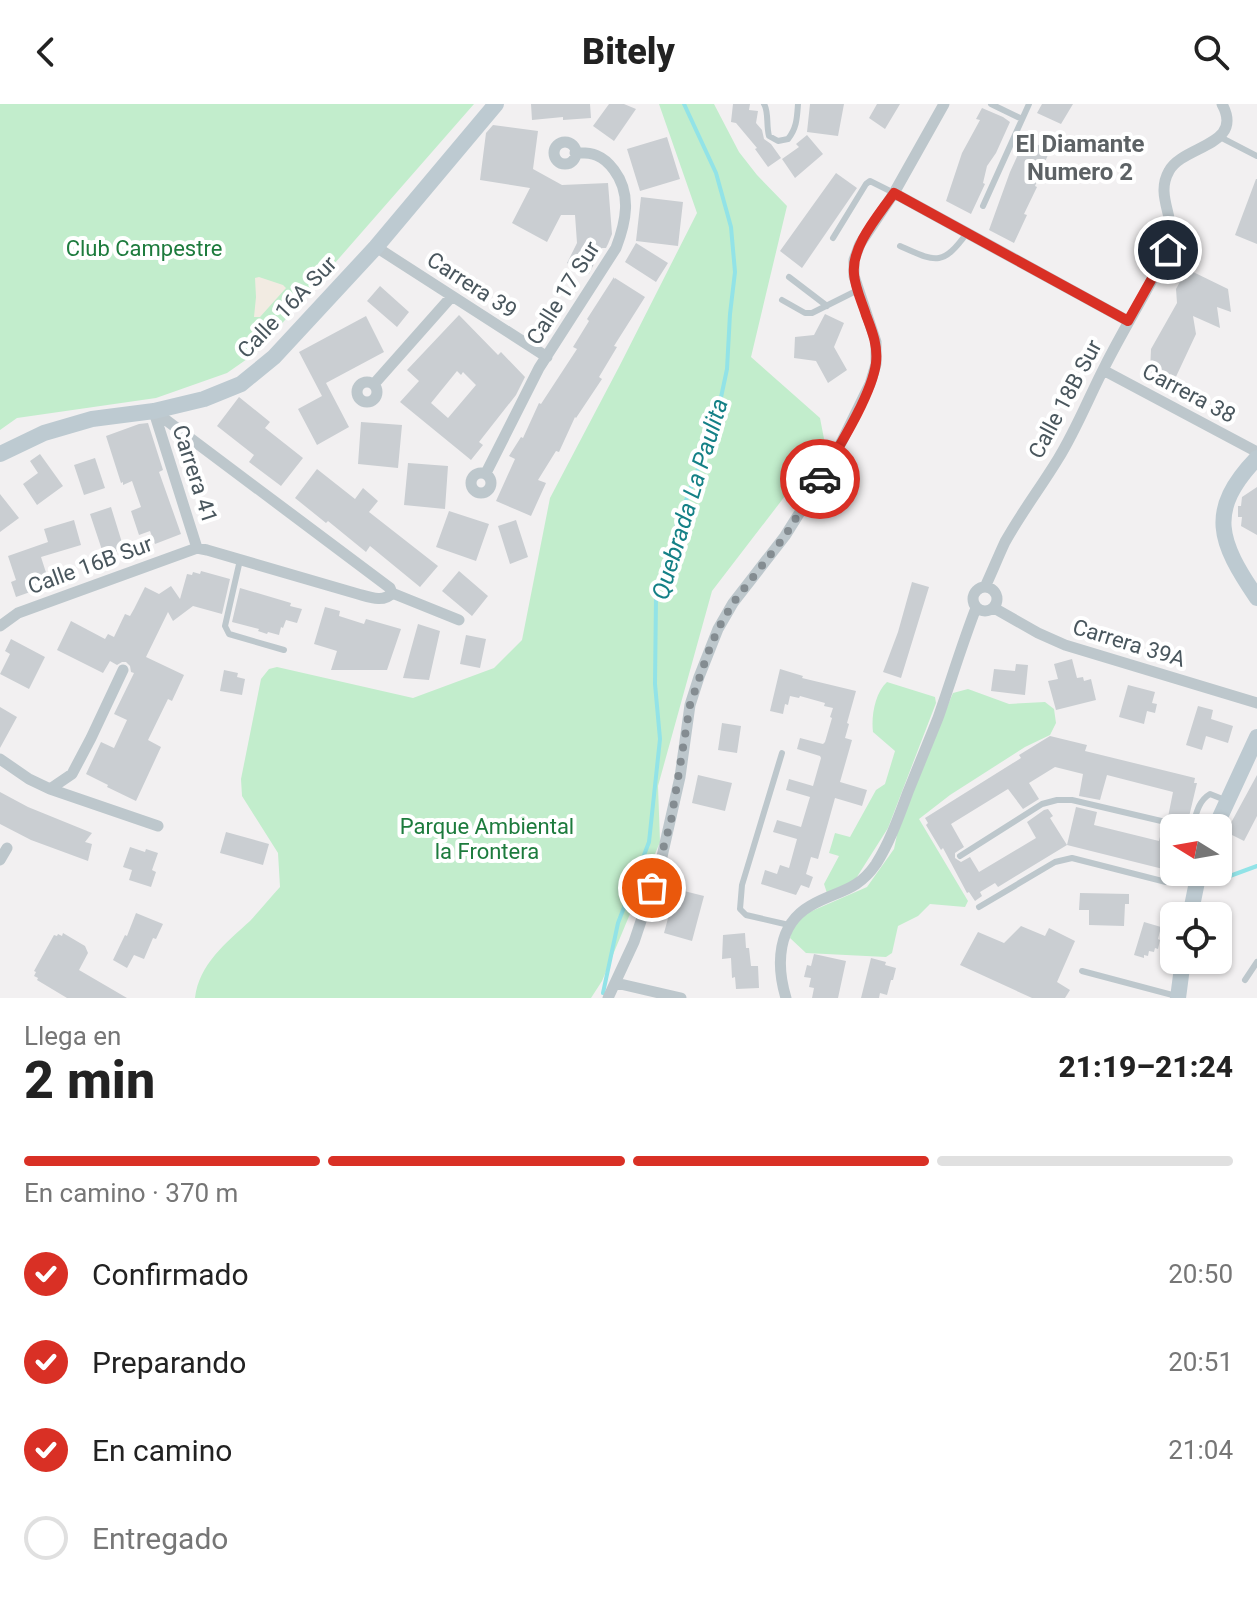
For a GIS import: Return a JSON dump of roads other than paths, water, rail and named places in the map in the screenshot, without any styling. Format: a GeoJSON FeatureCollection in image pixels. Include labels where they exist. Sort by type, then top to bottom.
{"type":"FeatureCollection","features":[{"type":"Feature","properties":{"kind":"street","name":"Calle 16A Sur"},"geometry":{"type":"LineString","coordinates":[[0,454],[44,433],[92,419],[154,411],[204,399],[241,384],[274,357],[376,247],[496,104]]}},
{"type":"Feature","properties":{"kind":"street"},"geometry":{"type":"LineString","coordinates":[[608,998],[634,942],[661,861],[680,777],[690,705],[718,629],[733,603],[785,536],[805,504],[842,441],[870,384],[876,364],[876,342],[854,276],[854,260],[860,244],[894,193],[944,104]]}},
{"type":"Feature","properties":{"kind":"street"},"geometry":{"type":"LineString","coordinates":[[1220,137],[1226,126],[1224,110]]}},
{"type":"Feature","properties":{"kind":"street","name":"Calle 18B Sur"},"geometry":{"type":"LineString","coordinates":[[985,587],[1005,543],[1058,459],[1168,250],[1171,222],[1163,194],[1170,168],[1220,137]]}},
{"type":"Feature","properties":{"kind":"street","name":"Calle 17 Sur"},"geometry":{"type":"LineString","coordinates":[[486,473],[547,357],[616,248],[625,217],[624,189],[609,164],[589,152],[575,153]]}},
{"type":"Feature","properties":{"kind":"street"},"geometry":{"type":"LineString","coordinates":[[894,193],[1128,321]]}},
{"type":"Feature","properties":{"kind":"street","name":"Carrera 39"},"geometry":{"type":"LineString","coordinates":[[376,247],[547,357]]}},
{"type":"Feature","properties":{"kind":"street"},"geometry":{"type":"LineString","coordinates":[[374,384],[452,296]]}},
{"type":"Feature","properties":{"kind":"street","name":"Carrera 38"},"geometry":{"type":"LineString","coordinates":[[1103,370],[1257,452]]}},
{"type":"Feature","properties":{"kind":"street","name":"Carrera 41"},"geometry":{"type":"LineString","coordinates":[[154,411],[197,548],[358,594],[380,599],[392,593]]}},
{"type":"Feature","properties":{"kind":"street","name":"Carrera 41"},"geometry":{"type":"LineString","coordinates":[[154,411],[390,588],[392,593],[459,620]]}},
{"type":"Feature","properties":{"kind":"street"},"geometry":{"type":"LineString","coordinates":[[1257,458],[1231,491],[1224,511],[1223,531],[1231,556],[1257,598]]}},
{"type":"Feature","properties":{"kind":"street","name":"Calle 16B Sur"},"geometry":{"type":"LineString","coordinates":[[0,626],[18,613],[197,548]]}},
{"type":"Feature","properties":{"kind":"street"},"geometry":{"type":"LineString","coordinates":[[783,997],[780,956],[789,925],[812,905],[850,889],[865,878],[877,862],[893,831],[938,716],[976,608],[973,596],[977,589],[989,587],[997,601],[994,608],[983,612],[976,608]]}},
{"type":"Feature","properties":{"kind":"street","name":"Carrera 39A"},"geometry":{"type":"LineString","coordinates":[[994,608],[1065,645],[1257,703]]}},
{"type":"Feature","properties":{"kind":"street"},"geometry":{"type":"LineString","coordinates":[[50,789],[72,774],[123,670]]}},
{"type":"Feature","properties":{"kind":"street"},"geometry":{"type":"LineString","coordinates":[[1222,814],[1257,737]]}},
{"type":"Feature","properties":{"kind":"street"},"geometry":{"type":"LineString","coordinates":[[0,759],[50,789],[158,826]]}},
{"type":"Feature","properties":{"kind":"street"},"geometry":{"type":"LineString","coordinates":[[0,860],[7,848]]}},
{"type":"Feature","properties":{"kind":"street"},"geometry":{"type":"LineString","coordinates":[[1178,997],[1181,974]]}},
{"type":"Feature","properties":{"kind":"street"},"geometry":{"type":"LineString","coordinates":[[616,983],[681,998]]}},
{"type":"Feature","properties":{"kind":"lane"},"geometry":{"type":"LineString","coordinates":[[764,104],[767,107],[769,136],[778,141],[788,139],[793,132],[798,104]]}},
{"type":"Feature","properties":{"kind":"lane"},"geometry":{"type":"LineString","coordinates":[[991,104],[1022,119]]}},
{"type":"Feature","properties":{"kind":"lane"},"geometry":{"type":"LineString","coordinates":[[983,206],[1029,104]]}},
{"type":"Feature","properties":{"kind":"lane"},"geometry":{"type":"LineString","coordinates":[[1220,137],[1257,156]]}},
{"type":"Feature","properties":{"kind":"lane"},"geometry":{"type":"LineString","coordinates":[[833,238],[870,181],[894,193]]}},
{"type":"Feature","properties":{"kind":"lane"},"geometry":{"type":"LineString","coordinates":[[900,246],[929,258],[940,259],[950,254],[967,232]]}},
{"type":"Feature","properties":{"kind":"lane"},"geometry":{"type":"LineString","coordinates":[[789,277],[827,306]]}},
{"type":"Feature","properties":{"kind":"lane"},"geometry":{"type":"LineString","coordinates":[[782,300],[805,313],[812,313],[858,290]]}},
{"type":"Feature","properties":{"kind":"lane"},"geometry":{"type":"LineString","coordinates":[[240,560],[225,626],[227,631],[284,650]]}},
{"type":"Feature","properties":{"kind":"lane"},"geometry":{"type":"LineString","coordinates":[[782,753],[742,885],[740,909],[746,915],[789,925]]}},
{"type":"Feature","properties":{"kind":"lane"},"geometry":{"type":"LineString","coordinates":[[1197,814],[1204,798],[1210,794],[1228,801]]}},
{"type":"Feature","properties":{"kind":"lane"},"geometry":{"type":"LineString","coordinates":[[960,856],[1042,804],[1057,800],[1072,800],[1160,821]]}},
{"type":"Feature","properties":{"kind":"lane"},"geometry":{"type":"LineString","coordinates":[[979,907],[1055,862],[1072,858],[1160,880]]}},
{"type":"Feature","properties":{"kind":"lane"},"geometry":{"type":"LineString","coordinates":[[1245,980],[1257,962]]}},
{"type":"Feature","properties":{"kind":"lane"},"geometry":{"type":"LineString","coordinates":[[1082,971],[1178,997]]}},
{"type":"Feature","properties":{"kind":"waterway","name":"Quebrada La Paulita"},"geometry":{"type":"LineString","coordinates":[[603,993],[618,923],[649,842],[660,739],[655,684],[656,597],[673,535],[716,421],[727,369],[735,272],[731,227],[716,173],[684,104]]}},
{"type":"Feature","properties":{"kind":"waterway"},"geometry":{"type":"LineString","coordinates":[[1232,875],[1257,866]]}},
{"type":"Feature","properties":{"kind":"district","name":"El Diamante Numero 2"},"geometry":{"type":"Point","coordinates":[1080,158]}},
{"type":"Feature","properties":{"kind":"park label","name":"Club Campestre"},"geometry":{"type":"Point","coordinates":[144,248]}},
{"type":"Feature","properties":{"kind":"park label","name":"Parque Ambiental la Frontera"},"geometry":{"type":"Point","coordinates":[487,838]}}]}
